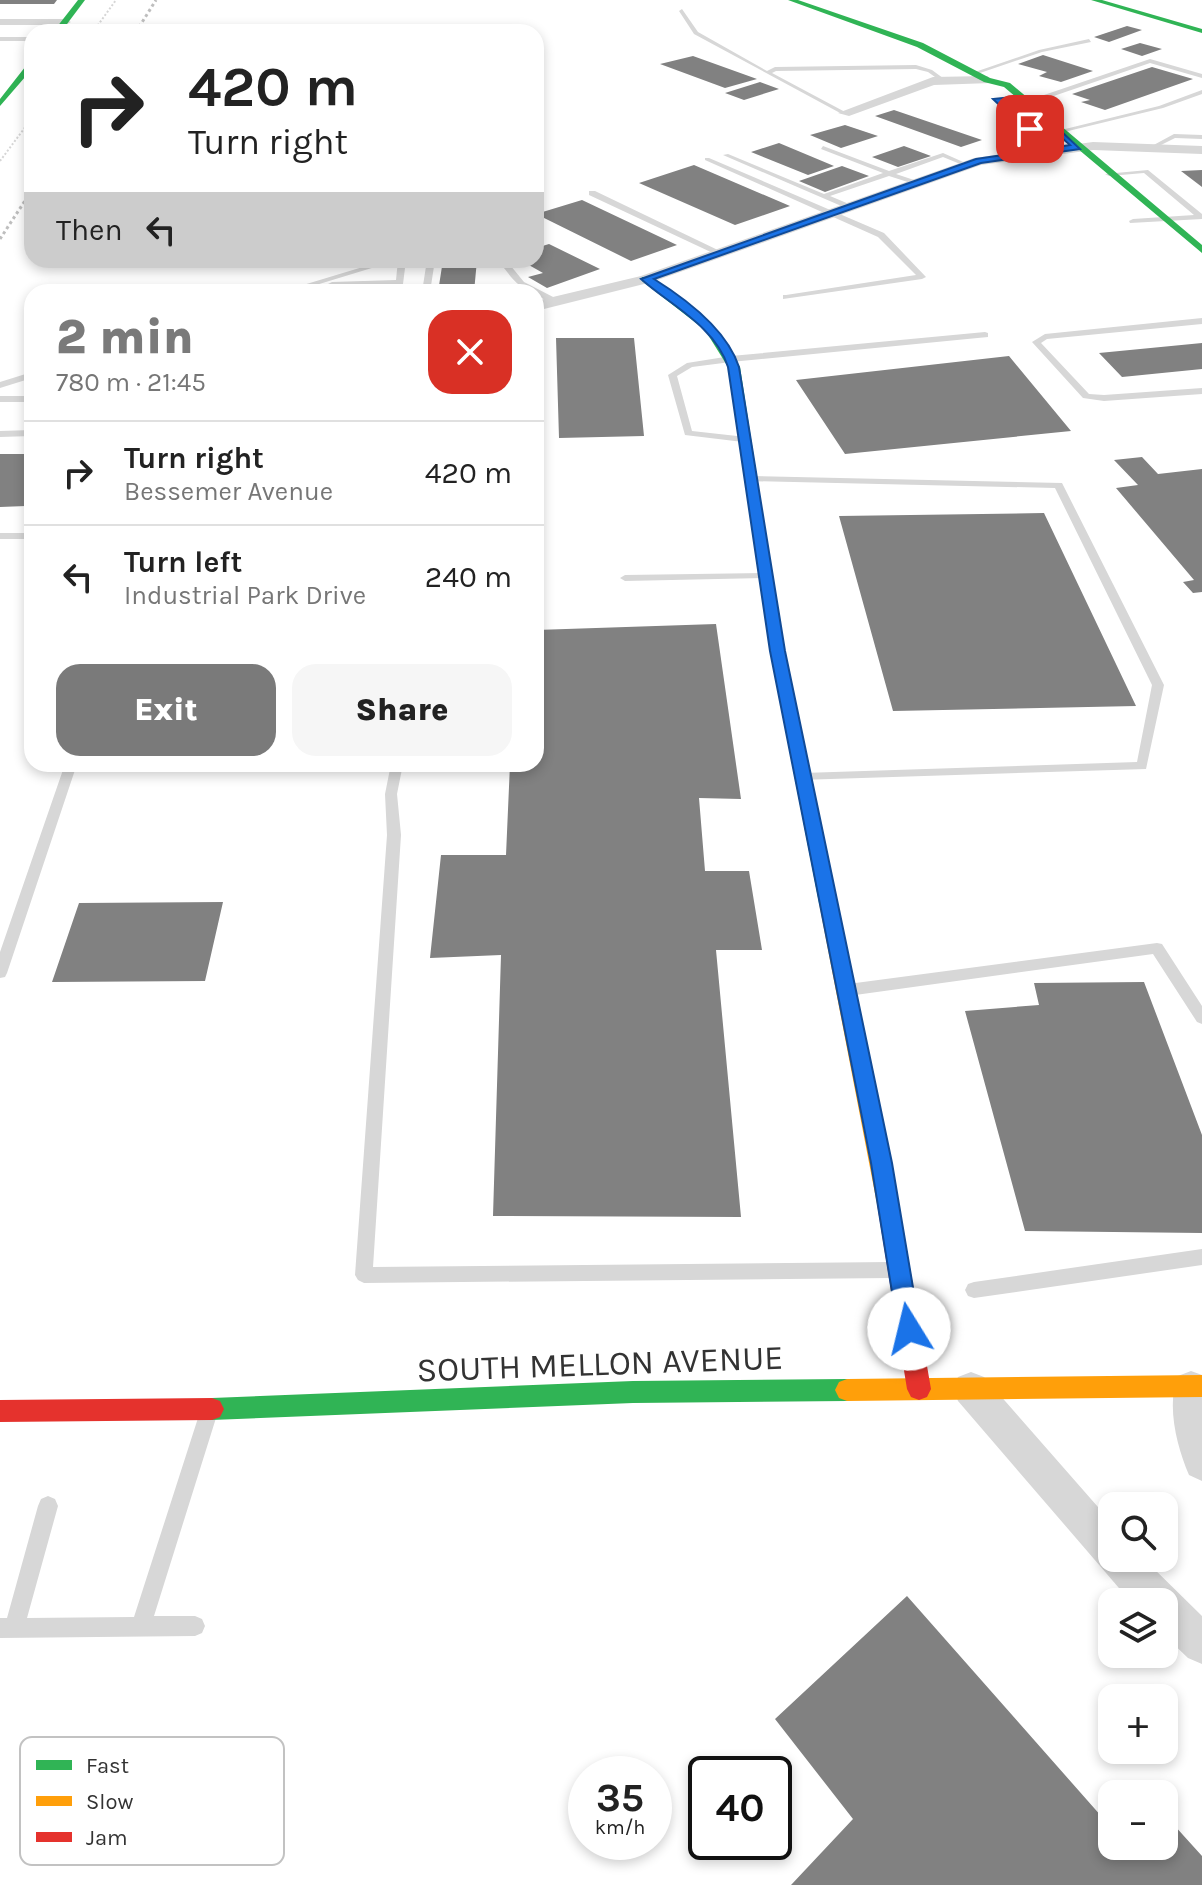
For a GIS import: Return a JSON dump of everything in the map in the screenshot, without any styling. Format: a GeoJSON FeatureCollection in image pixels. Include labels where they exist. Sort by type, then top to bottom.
{"type":"FeatureCollection","features":[{"type":"Feature","properties":{"kind":"main road"},"geometry":{"type":"LineString","coordinates":[[63,24],[82,0]]}},
{"type":"Feature","properties":{"kind":"main road"},"geometry":{"type":"LineString","coordinates":[[791,0],[920,45],[981,77],[1007,85],[1202,250]]}},
{"type":"Feature","properties":{"kind":"main road"},"geometry":{"type":"LineString","coordinates":[[1094,0],[1202,31]]}},
{"type":"Feature","properties":{"kind":"main road"},"geometry":{"type":"LineString","coordinates":[[0,104],[24,74]]}},
{"type":"Feature","properties":{"kind":"main road"},"geometry":{"type":"LineString","coordinates":[[981,77],[982,87],[1075,170]]}},
{"type":"Feature","properties":{"kind":"main road"},"geometry":{"type":"LineString","coordinates":[[1127,216],[1149,235]]}},
{"type":"Feature","properties":{"kind":"main road"},"geometry":{"type":"LineString","coordinates":[[646,279],[671,295],[707,327],[731,359],[765,576],[899,1270],[919,1389]]}},
{"type":"Feature","properties":{"kind":"main road","name":"SOUTH MELLON AVENUE"},"geometry":{"type":"LineString","coordinates":[[0,1411],[210,1409],[633,1392],[1197,1387]]}},
{"type":"Feature","properties":{"kind":"street"},"geometry":{"type":"LineString","coordinates":[[0,22],[24,24]]}},
{"type":"Feature","properties":{"kind":"street"},"geometry":{"type":"LineString","coordinates":[[844,113],[933,81],[981,77]]}},
{"type":"Feature","properties":{"kind":"street"},"geometry":{"type":"LineString","coordinates":[[544,304],[646,279],[967,165],[1077,147],[1202,150]]}},
{"type":"Feature","properties":{"kind":"street"},"geometry":{"type":"LineString","coordinates":[[1197,1387],[1195,1438],[1202,1462]]}},
{"type":"Feature","properties":{"kind":"street"},"geometry":{"type":"LineString","coordinates":[[971,1389],[1098,1537]]}},
{"type":"Feature","properties":{"kind":"street"},"geometry":{"type":"LineString","coordinates":[[1129,1572],[1145,1588]]}},
{"type":"Feature","properties":{"kind":"street"},"geometry":{"type":"LineString","coordinates":[[1178,1621],[1202,1644]]}},
{"type":"Feature","properties":{"kind":"lane"},"geometry":{"type":"LineString","coordinates":[[682,11],[696,33],[844,113]]}},
{"type":"Feature","properties":{"kind":"lane"},"geometry":{"type":"LineString","coordinates":[[0,39],[24,39]]}},
{"type":"Feature","properties":{"kind":"lane"},"geometry":{"type":"LineString","coordinates":[[981,77],[1041,51],[1089,41]]}},
{"type":"Feature","properties":{"kind":"lane"},"geometry":{"type":"LineString","coordinates":[[997,99],[1045,97],[1150,61],[1202,76]]}},
{"type":"Feature","properties":{"kind":"lane"},"geometry":{"type":"LineString","coordinates":[[767,73],[775,69],[916,67],[930,71],[944,81]]}},
{"type":"Feature","properties":{"kind":"lane"},"geometry":{"type":"LineString","coordinates":[[1060,131],[1161,107],[1202,92]]}},
{"type":"Feature","properties":{"kind":"lane"},"geometry":{"type":"LineString","coordinates":[[1153,147],[1174,136],[1202,137]]}},
{"type":"Feature","properties":{"kind":"lane"},"geometry":{"type":"LineString","coordinates":[[823,148],[914,183]]}},
{"type":"Feature","properties":{"kind":"lane"},"geometry":{"type":"LineString","coordinates":[[726,155],[846,206]]}},
{"type":"Feature","properties":{"kind":"lane"},"geometry":{"type":"LineString","coordinates":[[824,196],[943,155],[967,165]]}},
{"type":"Feature","properties":{"kind":"lane"},"geometry":{"type":"LineString","coordinates":[[707,159],[881,235],[922,277],[786,297]]}},
{"type":"Feature","properties":{"kind":"lane"},"geometry":{"type":"LineString","coordinates":[[1109,174],[1146,171],[1202,217]]}},
{"type":"Feature","properties":{"kind":"lane"},"geometry":{"type":"LineString","coordinates":[[592,193],[718,252]]}},
{"type":"Feature","properties":{"kind":"lane"},"geometry":{"type":"LineString","coordinates":[[1127,216],[1165,220],[1202,217]]}},
{"type":"Feature","properties":{"kind":"lane"},"geometry":{"type":"LineString","coordinates":[[310,284],[366,268]]}},
{"type":"Feature","properties":{"kind":"lane"},"geometry":{"type":"LineString","coordinates":[[508,268],[521,284]]}},
{"type":"Feature","properties":{"kind":"lane"},"geometry":{"type":"LineString","coordinates":[[544,296],[556,302]]}},
{"type":"Feature","properties":{"kind":"lane"},"geometry":{"type":"LineString","coordinates":[[1202,321],[1045,337],[1036,342],[1086,396],[1104,398],[1202,391]]}},
{"type":"Feature","properties":{"kind":"lane"},"geometry":{"type":"LineString","coordinates":[[743,439],[688,433],[672,375],[690,365],[731,359],[985,335]]}},
{"type":"Feature","properties":{"kind":"lane"},"geometry":{"type":"LineString","coordinates":[[0,385],[24,378]]}},
{"type":"Feature","properties":{"kind":"lane"},"geometry":{"type":"LineString","coordinates":[[0,399],[24,399]]}},
{"type":"Feature","properties":{"kind":"lane"},"geometry":{"type":"LineString","coordinates":[[0,434],[24,433]]}},
{"type":"Feature","properties":{"kind":"lane"},"geometry":{"type":"LineString","coordinates":[[750,479],[1059,485],[1158,685],[1142,766],[803,777]]}},
{"type":"Feature","properties":{"kind":"lane"},"geometry":{"type":"LineString","coordinates":[[0,536],[24,536]]}},
{"type":"Feature","properties":{"kind":"lane"},"geometry":{"type":"LineString","coordinates":[[625,578],[765,576]]}},
{"type":"Feature","properties":{"kind":"lane"},"geometry":{"type":"LineString","coordinates":[[0,973],[68,772]]}},
{"type":"Feature","properties":{"kind":"lane"},"geometry":{"type":"LineString","coordinates":[[395,772],[391,794],[394,835],[364,1275],[899,1270]]}},
{"type":"Feature","properties":{"kind":"lane"},"geometry":{"type":"LineString","coordinates":[[845,990],[1157,948],[1202,1018]]}},
{"type":"Feature","properties":{"kind":"lane"},"geometry":{"type":"LineString","coordinates":[[974,1290],[1202,1257]]}},
{"type":"Feature","properties":{"kind":"lane"},"geometry":{"type":"LineString","coordinates":[[141,1627],[210,1409]]}},
{"type":"Feature","properties":{"kind":"lane"},"geometry":{"type":"LineString","coordinates":[[48,1506],[7,1628],[195,1626]]}},
{"type":"Feature","properties":{"kind":"path"},"geometry":{"type":"LineString","coordinates":[[99,24],[116,0]]}},
{"type":"Feature","properties":{"kind":"path"},"geometry":{"type":"LineString","coordinates":[[0,161],[24,129]]}},
{"type":"Feature","properties":{"kind":"building"},"geometry":{"type":"Polygon","coordinates":[[[0,0],[57,0],[54,4],[0,4],[0,0]]]}},
{"type":"Feature","properties":{"kind":"building"},"geometry":{"type":"Polygon","coordinates":[[[1127,26],[1142,30],[1109,42],[1094,37],[1127,26]]]}},
{"type":"Feature","properties":{"kind":"building"},"geometry":{"type":"Polygon","coordinates":[[[1140,43],[1162,49],[1142,56],[1121,49],[1140,43]]]}},
{"type":"Feature","properties":{"kind":"building"},"geometry":{"type":"Polygon","coordinates":[[[1043,55],[1093,71],[1061,82],[1039,76],[1047,72],[1018,64],[1043,55]]]}},
{"type":"Feature","properties":{"kind":"building"},"geometry":{"type":"Polygon","coordinates":[[[693,56],[757,79],[725,88],[660,64],[693,56]]]}},
{"type":"Feature","properties":{"kind":"building"},"geometry":{"type":"Polygon","coordinates":[[[1152,67],[1193,79],[1105,110],[1081,102],[1090,100],[1072,94],[1152,67]]]}},
{"type":"Feature","properties":{"kind":"building"},"geometry":{"type":"Polygon","coordinates":[[[760,82],[779,89],[744,100],[725,93],[760,82]]]}},
{"type":"Feature","properties":{"kind":"building"},"geometry":{"type":"Polygon","coordinates":[[[894,110],[982,140],[961,147],[875,116],[894,110]]]}},
{"type":"Feature","properties":{"kind":"building"},"geometry":{"type":"Polygon","coordinates":[[[845,125],[878,136],[841,148],[810,135],[845,125]]]}},
{"type":"Feature","properties":{"kind":"building"},"geometry":{"type":"Polygon","coordinates":[[[779,143],[834,166],[808,175],[751,152],[779,143]]]}},
{"type":"Feature","properties":{"kind":"building"},"geometry":{"type":"Polygon","coordinates":[[[904,146],[931,156],[898,167],[872,157],[904,146]]]}},
{"type":"Feature","properties":{"kind":"building"},"geometry":{"type":"Polygon","coordinates":[[[694,165],[790,206],[735,225],[639,183],[694,165]]]}},
{"type":"Feature","properties":{"kind":"building"},"geometry":{"type":"Polygon","coordinates":[[[842,166],[869,176],[825,192],[799,181],[842,166]]]}},
{"type":"Feature","properties":{"kind":"building"},"geometry":{"type":"Polygon","coordinates":[[[1202,170],[1202,187],[1181,171],[1202,170]]]}},
{"type":"Feature","properties":{"kind":"building"},"geometry":{"type":"Polygon","coordinates":[[[582,200],[677,245],[631,261],[544,218],[544,212],[582,200]]]}},
{"type":"Feature","properties":{"kind":"building"},"geometry":{"type":"Polygon","coordinates":[[[549,244],[600,269],[547,288],[528,277],[543,273],[534,268],[544,268],[544,246],[549,244]]]}},
{"type":"Feature","properties":{"kind":"building"},"geometry":{"type":"Polygon","coordinates":[[[442,268],[476,268],[475,284],[439,284],[442,268]]]}},
{"type":"Feature","properties":{"kind":"building"},"geometry":{"type":"Polygon","coordinates":[[[556,338],[634,338],[644,436],[559,438],[556,338]]]}},
{"type":"Feature","properties":{"kind":"building"},"geometry":{"type":"Polygon","coordinates":[[[1202,343],[1202,369],[1122,377],[1099,353],[1202,343]]]}},
{"type":"Feature","properties":{"kind":"building"},"geometry":{"type":"Polygon","coordinates":[[[1009,356],[1071,431],[845,454],[796,380],[1009,356]]]}},
{"type":"Feature","properties":{"kind":"building"},"geometry":{"type":"Polygon","coordinates":[[[0,454],[24,454],[24,506],[0,507],[0,454]]]}},
{"type":"Feature","properties":{"kind":"building"},"geometry":{"type":"Polygon","coordinates":[[[1142,457],[1158,474],[1202,469],[1202,592],[1193,593],[1183,582],[1194,580],[1116,488],[1138,485],[1114,460],[1142,457]]]}},
{"type":"Feature","properties":{"kind":"building"},"geometry":{"type":"Polygon","coordinates":[[[1044,513],[1136,706],[893,711],[839,516],[1044,513]]]}},
{"type":"Feature","properties":{"kind":"building"},"geometry":{"type":"Polygon","coordinates":[[[716,624],[741,799],[699,798],[705,871],[749,871],[762,950],[716,950],[741,1217],[493,1216],[501,955],[430,958],[441,855],[506,855],[510,772],[544,772],[544,630],[716,624]]]}},
{"type":"Feature","properties":{"kind":"building"},"geometry":{"type":"Polygon","coordinates":[[[223,902],[205,981],[52,982],[79,903],[223,902]]]}},
{"type":"Feature","properties":{"kind":"building"},"geometry":{"type":"Polygon","coordinates":[[[1144,982],[1202,1135],[1202,1233],[1025,1231],[965,1011],[1039,1005],[1034,983],[1144,982]]]}},
{"type":"Feature","properties":{"kind":"building"},"geometry":{"type":"Polygon","coordinates":[[[907,1596],[1098,1812],[1098,1860],[1178,1860],[1178,1829],[1202,1856],[1202,1885],[791,1885],[853,1819],[775,1719],[907,1596]]]}},
{"type":"Feature","properties":{"kind":"railway"},"geometry":{"type":"LineString","coordinates":[[141,24],[156,0]]}},
{"type":"Feature","properties":{"kind":"railway"},"geometry":{"type":"LineString","coordinates":[[0,239],[24,202]]}},
{"type":"Feature","properties":{"kind":"traffic: fast"},"geometry":{"type":"LineString","coordinates":[[63,24],[82,0]]}},
{"type":"Feature","properties":{"kind":"traffic: fast"},"geometry":{"type":"LineString","coordinates":[[791,0],[920,45],[987,80],[1007,85],[1202,250]]}},
{"type":"Feature","properties":{"kind":"traffic: fast"},"geometry":{"type":"LineString","coordinates":[[1094,0],[1202,31]]}},
{"type":"Feature","properties":{"kind":"traffic: fast"},"geometry":{"type":"LineString","coordinates":[[0,104],[24,74]]}},
{"type":"Feature","properties":{"kind":"traffic: fast"},"geometry":{"type":"LineString","coordinates":[[646,279],[709,328],[734,367],[777,651],[828,903]]}},
{"type":"Feature","properties":{"kind":"traffic: fast"},"geometry":{"type":"LineString","coordinates":[[212,1409],[633,1392],[847,1390]]}},
{"type":"Feature","properties":{"kind":"traffic: slow"},"geometry":{"type":"LineString","coordinates":[[828,903],[888,1204]]}},
{"type":"Feature","properties":{"kind":"traffic: slow"},"geometry":{"type":"LineString","coordinates":[[847,1390],[1202,1386]]}},
{"type":"Feature","properties":{"kind":"traffic: jam"},"geometry":{"type":"LineString","coordinates":[[888,1204],[919,1389]]}},
{"type":"Feature","properties":{"kind":"traffic: jam"},"geometry":{"type":"LineString","coordinates":[[0,1411],[212,1409]]}},
{"type":"Feature","properties":{"kind":"route"},"geometry":{"type":"LineString","coordinates":[[909,1329],[881,1163],[777,651],[734,367],[730,354],[707,327],[671,295],[646,279],[979,161],[1077,147],[1021,98],[997,99],[1030,129]]}}]}
